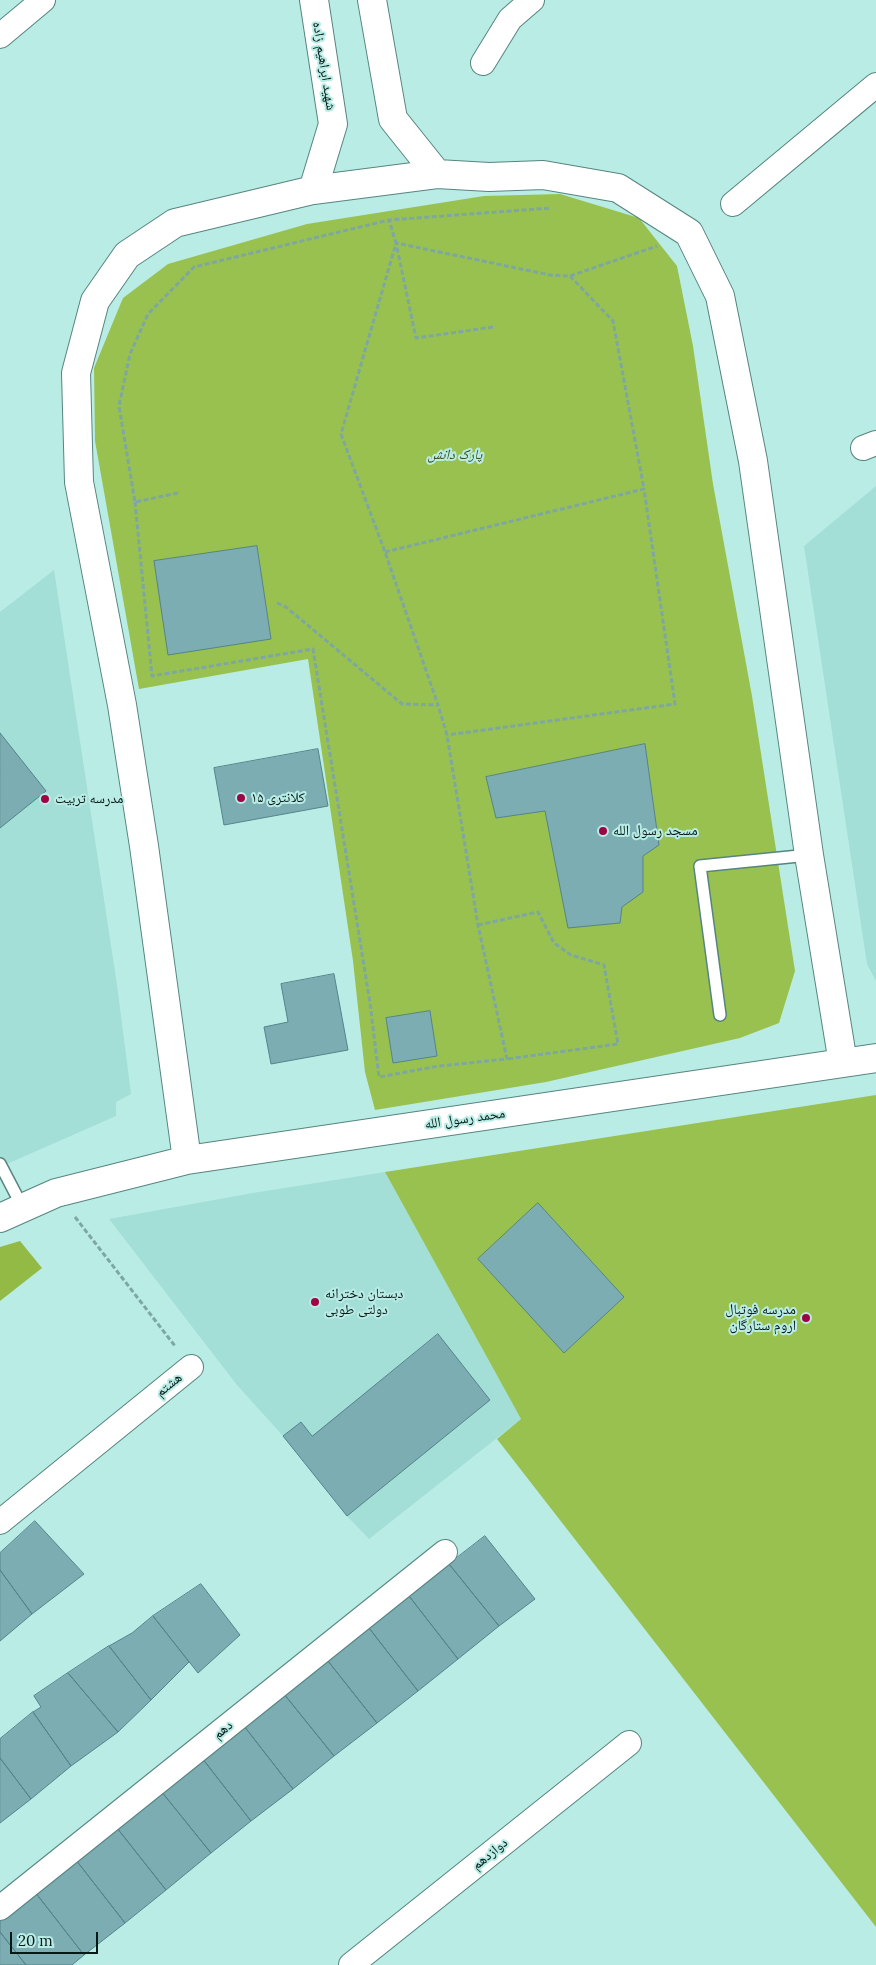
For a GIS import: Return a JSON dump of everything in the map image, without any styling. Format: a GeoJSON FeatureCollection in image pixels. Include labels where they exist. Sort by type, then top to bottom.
{"type":"FeatureCollection","features":[{"type":"Feature","properties":{"kind":"street"},"geometry":{"type":"LineString","coordinates":[[0,36],[43,0]]}},
{"type":"Feature","properties":{"kind":"street","name":"شهيد ابراهيم زاده"},"geometry":{"type":"LineString","coordinates":[[313,190],[333,124],[314,0]]}},
{"type":"Feature","properties":{"kind":"street"},"geometry":{"type":"LineString","coordinates":[[372,0],[393,119],[437,174]]}},
{"type":"Feature","properties":{"kind":"street"},"geometry":{"type":"LineString","coordinates":[[483,62],[510,19],[532,0]]}},
{"type":"Feature","properties":{"kind":"street"},"geometry":{"type":"LineString","coordinates":[[733,204],[876,85]]}},
{"type":"Feature","properties":{"kind":"street"},"geometry":{"type":"LineString","coordinates":[[187,1160],[144,846],[122,705],[79,482],[76,373],[95,301],[127,255],[176,223],[313,190],[437,174],[489,177],[542,175],[618,188],[689,233],[720,296],[753,461],[809,855],[843,1063]]}},
{"type":"Feature","properties":{"kind":"street","name":"محمد رسول الله"},"geometry":{"type":"LineString","coordinates":[[11,1213],[56,1193],[187,1160],[876,1058]]}},
{"type":"Feature","properties":{"kind":"street","name":"هشتم"},"geometry":{"type":"LineString","coordinates":[[0,1522],[191,1367]]}},
{"type":"Feature","properties":{"kind":"street","name":"دهم"},"geometry":{"type":"LineString","coordinates":[[0,1908],[445,1552]]}},
{"type":"Feature","properties":{"kind":"street","name":"دوازدهم"},"geometry":{"type":"LineString","coordinates":[[351,1965],[629,1743]]}},
{"type":"Feature","properties":{"kind":"lane"},"geometry":{"type":"LineString","coordinates":[[720,1015],[700,866],[809,855]]}},
{"type":"Feature","properties":{"kind":"lane"},"geometry":{"type":"LineString","coordinates":[[0,1164],[11,1213]]}},
{"type":"Feature","properties":{"kind":"path"},"geometry":{"type":"LineString","coordinates":[[478,925],[538,912],[554,943],[571,955],[604,965],[618,1044],[439,1066],[379,1077],[370,1003],[313,649],[152,676],[135,502],[120,406],[130,354],[148,314],[194,267],[389,220],[557,207]]}},
{"type":"Feature","properties":{"kind":"path"},"geometry":{"type":"LineString","coordinates":[[389,220],[396,243],[416,338],[493,327]]}},
{"type":"Feature","properties":{"kind":"path"},"geometry":{"type":"LineString","coordinates":[[396,243],[550,275],[570,276],[660,245],[652,240]]}},
{"type":"Feature","properties":{"kind":"path"},"geometry":{"type":"LineString","coordinates":[[396,243],[341,434],[385,552],[447,735],[478,925],[507,1059]]}},
{"type":"Feature","properties":{"kind":"path"},"geometry":{"type":"LineString","coordinates":[[447,735],[675,704],[644,489],[613,321],[570,276]]}},
{"type":"Feature","properties":{"kind":"path"},"geometry":{"type":"LineString","coordinates":[[385,552],[644,489]]}},
{"type":"Feature","properties":{"kind":"path"},"geometry":{"type":"LineString","coordinates":[[135,502],[178,493]]}},
{"type":"Feature","properties":{"kind":"path"},"geometry":{"type":"LineString","coordinates":[[277,603],[286,607],[402,704],[438,705]]}},
{"type":"Feature","properties":{"kind":"path","name":"هشتم"},"geometry":{"type":"LineString","coordinates":[[56,1193],[191,1367]]}},
{"type":"Feature","properties":{"kind":"shaded area"},"geometry":{"type":"Polygon","coordinates":[[[876,486],[876,981],[867,964],[804,546],[876,486]]]}},
{"type":"Feature","properties":{"kind":"shaded area","name":"مدرسه تربیت"},"geometry":{"type":"Polygon","coordinates":[[[54,570],[117,985],[131,1094],[116,1102],[116,1116],[0,1167],[0,612],[54,570]]]}},
{"type":"Feature","properties":{"kind":"shaded area","name":"دبستان دخترانه دولتی طوبی"},"geometry":{"type":"Polygon","coordinates":[[[385,1172],[521,1419],[369,1539],[347,1516],[283,1436],[237,1385],[109,1219],[385,1172]]]}},
{"type":"Feature","properties":{"kind":"green space","name":"پارک دانش"},"geometry":{"type":"Polygon","coordinates":[[[560,194],[639,218],[677,266],[693,346],[713,484],[752,696],[795,971],[779,1023],[740,1038],[546,1082],[375,1110],[365,1072],[353,961],[308,659],[139,689],[95,441],[94,368],[123,298],[168,264],[307,224],[484,196],[560,194]]]}},
{"type":"Feature","properties":{"kind":"green space"},"geometry":{"type":"Polygon","coordinates":[[[876,1095],[876,1927],[497,1439],[521,1419],[385,1172],[876,1095]]]}},
{"type":"Feature","properties":{"kind":"green space"},"geometry":{"type":"Polygon","coordinates":[[[20,1241],[42,1268],[0,1301],[0,1247],[20,1241]]]}},
{"type":"Feature","properties":{"kind":"building"},"geometry":{"type":"Polygon","coordinates":[[[257,546],[271,639],[168,655],[154,561],[257,546]]]}},
{"type":"Feature","properties":{"kind":"building"},"geometry":{"type":"Polygon","coordinates":[[[0,733],[46,791],[0,828],[0,733]]]}},
{"type":"Feature","properties":{"kind":"building","name":"مسجد رسول الله"},"geometry":{"type":"Polygon","coordinates":[[[645,744],[659,845],[643,856],[643,892],[622,907],[620,923],[568,928],[545,811],[496,818],[486,777],[645,744]]]}},
{"type":"Feature","properties":{"kind":"building"},"geometry":{"type":"Polygon","coordinates":[[[318,749],[328,806],[224,825],[214,768],[318,749]]]}},
{"type":"Feature","properties":{"kind":"building"},"geometry":{"type":"Polygon","coordinates":[[[334,974],[348,1050],[271,1064],[264,1027],[288,1022],[281,984],[334,974]]]}},
{"type":"Feature","properties":{"kind":"building"},"geometry":{"type":"Polygon","coordinates":[[[430,1011],[437,1056],[393,1063],[386,1018],[430,1011]]]}},
{"type":"Feature","properties":{"kind":"building"},"geometry":{"type":"Polygon","coordinates":[[[538,1203],[624,1297],[564,1353],[478,1259],[538,1203]]]}},
{"type":"Feature","properties":{"kind":"building"},"geometry":{"type":"Polygon","coordinates":[[[438,1334],[490,1400],[347,1516],[283,1436],[301,1422],[312,1436],[438,1334]]]}},
{"type":"Feature","properties":{"kind":"building"},"geometry":{"type":"Polygon","coordinates":[[[35,1521],[84,1574],[32,1614],[0,1570],[0,1553],[35,1521]]]}},
{"type":"Feature","properties":{"kind":"building"},"geometry":{"type":"Polygon","coordinates":[[[485,1536],[535,1599],[499,1626],[449,1564],[485,1536]]]}},
{"type":"Feature","properties":{"kind":"building"},"geometry":{"type":"Polygon","coordinates":[[[449,1564],[499,1626],[458,1659],[409,1596],[449,1564]]]}},
{"type":"Feature","properties":{"kind":"building"},"geometry":{"type":"Polygon","coordinates":[[[0,1570],[32,1614],[0,1641],[0,1570]]]}},
{"type":"Feature","properties":{"kind":"building"},"geometry":{"type":"Polygon","coordinates":[[[201,1584],[240,1635],[198,1673],[153,1616],[201,1584]]]}},
{"type":"Feature","properties":{"kind":"building"},"geometry":{"type":"Polygon","coordinates":[[[409,1596],[458,1659],[418,1691],[369,1628],[409,1596]]]}},
{"type":"Feature","properties":{"kind":"building"},"geometry":{"type":"Polygon","coordinates":[[[153,1616],[189,1662],[151,1700],[109,1646],[132,1633],[153,1616]]]}},
{"type":"Feature","properties":{"kind":"building"},"geometry":{"type":"Polygon","coordinates":[[[369,1628],[418,1691],[377,1723],[328,1661],[369,1628]]]}},
{"type":"Feature","properties":{"kind":"building"},"geometry":{"type":"Polygon","coordinates":[[[109,1646],[151,1700],[118,1732],[68,1673],[109,1646]]]}},
{"type":"Feature","properties":{"kind":"building"},"geometry":{"type":"Polygon","coordinates":[[[328,1661],[377,1723],[334,1756],[284,1694],[328,1661]]]}},
{"type":"Feature","properties":{"kind":"building"},"geometry":{"type":"Polygon","coordinates":[[[68,1673],[118,1732],[71,1766],[33,1712],[41,1707],[34,1696],[68,1673]]]}},
{"type":"Feature","properties":{"kind":"building"},"geometry":{"type":"Polygon","coordinates":[[[284,1694],[334,1756],[293,1789],[244,1726],[284,1694]]]}},
{"type":"Feature","properties":{"kind":"building"},"geometry":{"type":"Polygon","coordinates":[[[33,1712],[71,1766],[31,1799],[0,1758],[0,1739],[33,1712]]]}},
{"type":"Feature","properties":{"kind":"building"},"geometry":{"type":"Polygon","coordinates":[[[244,1726],[293,1789],[251,1821],[202,1758],[244,1726]]]}},
{"type":"Feature","properties":{"kind":"building"},"geometry":{"type":"Polygon","coordinates":[[[0,1758],[31,1799],[0,1823],[0,1758]]]}},
{"type":"Feature","properties":{"kind":"building"},"geometry":{"type":"Polygon","coordinates":[[[202,1758],[251,1821],[211,1853],[161,1791],[202,1758]]]}},
{"type":"Feature","properties":{"kind":"building"},"geometry":{"type":"Polygon","coordinates":[[[161,1791],[211,1853],[166,1890],[117,1828],[161,1791]]]}},
{"type":"Feature","properties":{"kind":"building"},"geometry":{"type":"Polygon","coordinates":[[[117,1828],[166,1890],[125,1923],[76,1860],[117,1828]]]}},
{"type":"Feature","properties":{"kind":"building"},"geometry":{"type":"Polygon","coordinates":[[[76,1860],[125,1923],[84,1955],[35,1892],[76,1860]]]}},
{"type":"Feature","properties":{"kind":"building"},"geometry":{"type":"Polygon","coordinates":[[[35,1892],[84,1955],[72,1965],[26,1965],[0,1932],[0,1920],[35,1892]]]}},
{"type":"Feature","properties":{"kind":"building"},"geometry":{"type":"Polygon","coordinates":[[[0,1932],[26,1965],[0,1965],[0,1932]]]}},
{"type":"Feature","properties":{"kind":"place","name":"کلانتری ۱۵"},"geometry":{"type":"Point","coordinates":[241,798]}},
{"type":"Feature","properties":{"kind":"place","name":"مدرسه تربیت"},"geometry":{"type":"Point","coordinates":[45,799]}},
{"type":"Feature","properties":{"kind":"place","name":"مسجد رسول الله"},"geometry":{"type":"Point","coordinates":[603,831]}},
{"type":"Feature","properties":{"kind":"place","name":"دبستان دخترانه دولتی طوبی"},"geometry":{"type":"Point","coordinates":[315,1302]}},
{"type":"Feature","properties":{"kind":"place","name":"مدرسه فوتبال اروم ستارگان"},"geometry":{"type":"Point","coordinates":[806,1318]}}]}
